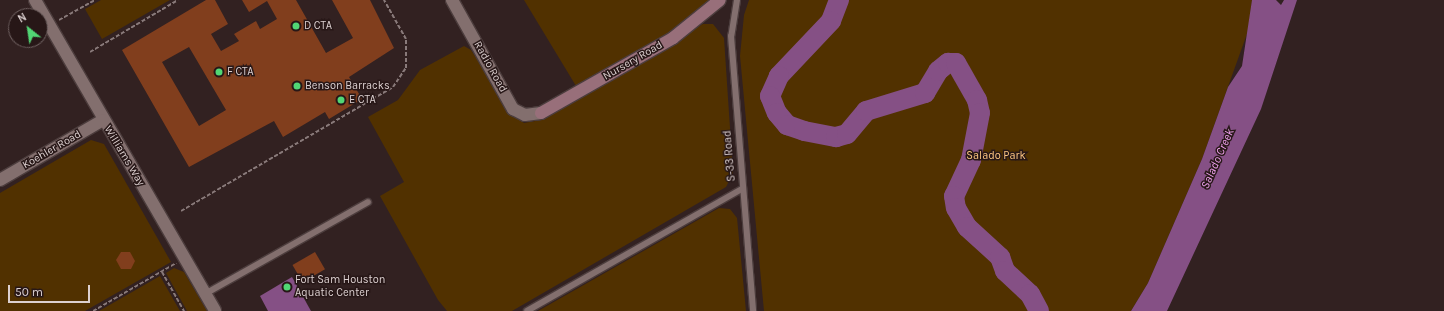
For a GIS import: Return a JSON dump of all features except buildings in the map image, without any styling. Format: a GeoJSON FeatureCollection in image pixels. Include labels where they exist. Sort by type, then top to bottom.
{"type":"FeatureCollection","features":[{"type":"Feature","properties":{"kind":"street","name":"Williams Way"},"geometry":{"type":"LineString","coordinates":[[36,0],[103,120],[215,311]]}},
{"type":"Feature","properties":{"kind":"street","name":"Radio Road"},"geometry":{"type":"LineString","coordinates":[[452,0],[513,109],[524,115],[541,113]]}},
{"type":"Feature","properties":{"kind":"street","name":"Nursery Road"},"geometry":{"type":"LineString","coordinates":[[541,113],[673,38],[720,0]]}},
{"type":"Feature","properties":{"kind":"street","name":"Koehler Road"},"geometry":{"type":"LineString","coordinates":[[0,180],[103,120]]}},
{"type":"Feature","properties":{"kind":"lane","name":"S-33 Road"},"geometry":{"type":"LineString","coordinates":[[737,0],[731,36],[742,189],[753,311]]}},
{"type":"Feature","properties":{"kind":"lane"},"geometry":{"type":"LineString","coordinates":[[527,311],[742,189]]}},
{"type":"Feature","properties":{"kind":"lane"},"geometry":{"type":"LineString","coordinates":[[205,294],[368,202]]}},
{"type":"Feature","properties":{"kind":"path"},"geometry":{"type":"LineString","coordinates":[[60,20],[95,0]]}},
{"type":"Feature","properties":{"kind":"path"},"geometry":{"type":"LineString","coordinates":[[90,52],[178,0]]}},
{"type":"Feature","properties":{"kind":"path"},"geometry":{"type":"LineString","coordinates":[[181,211],[393,87],[406,68],[406,39],[384,0]]}},
{"type":"Feature","properties":{"kind":"path"},"geometry":{"type":"LineString","coordinates":[[93,311],[177,262]]}},
{"type":"Feature","properties":{"kind":"path"},"geometry":{"type":"LineString","coordinates":[[161,272],[184,311]]}},
{"type":"Feature","properties":{"kind":"green space"},"geometry":{"type":"Polygon","coordinates":[[[101,0],[170,0],[102,39],[85,9],[101,0]]]}},
{"type":"Feature","properties":{"kind":"green space"},"geometry":{"type":"Polygon","coordinates":[[[524,0],[709,0],[668,33],[576,86],[524,0]]]}},
{"type":"Feature","properties":{"kind":"green space","name":"Salado Park"},"geometry":{"type":"Polygon","coordinates":[[[749,0],[1252,0],[1248,31],[1202,159],[1148,283],[1131,311],[764,311],[740,56],[744,15],[749,0]]]}},
{"type":"Feature","properties":{"kind":"green space"},"geometry":{"type":"Polygon","coordinates":[[[703,24],[713,24],[724,38],[733,173],[726,187],[512,311],[447,311],[438,300],[380,196],[404,182],[368,117],[398,100],[420,70],[464,46],[471,50],[514,116],[524,123],[541,120],[703,24]]]}},
{"type":"Feature","properties":{"kind":"green space"},"geometry":{"type":"Polygon","coordinates":[[[91,140],[104,144],[171,262],[85,311],[0,311],[0,193],[91,140]]]}},
{"type":"Feature","properties":{"kind":"green space"},"geometry":{"type":"Polygon","coordinates":[[[719,208],[730,209],[737,218],[746,311],[538,311],[719,208]]]}},
{"type":"Feature","properties":{"kind":"green space"},"geometry":{"type":"Polygon","coordinates":[[[174,268],[184,272],[207,311],[187,311],[166,273],[174,268]]]}},
{"type":"Feature","properties":{"kind":"green space"},"geometry":{"type":"Polygon","coordinates":[[[160,276],[180,311],[99,311],[160,276]]]}},
{"type":"Feature","properties":{"kind":"water","name":"Salado Creek"},"geometry":{"type":"Polygon","coordinates":[[[1252,0],[1276,0],[1281,5],[1284,0],[1297,0],[1261,109],[1167,311],[1131,311],[1148,283],[1202,159],[1228,87],[1242,66],[1252,0]]]}},
{"type":"Feature","properties":{"kind":"water","name":"Fort Sam Houston Aquatic Center"},"geometry":{"type":"Polygon","coordinates":[[[292,277],[311,311],[268,311],[260,296],[292,277]]]}},
{"type":"Feature","properties":{"kind":"waterway"},"geometry":{"type":"LineString","coordinates":[[839,0],[831,21],[779,76],[770,96],[777,113],[787,125],[804,131],[836,137],[847,134],[866,111],[925,93],[938,71],[948,63],[956,63],[977,100],[980,113],[971,160],[954,196],[956,208],[967,227],[1000,257],[1005,271],[1030,294],[1039,311]]}},
{"type":"Feature","properties":{"kind":"place","name":"D CTA"},"geometry":{"type":"Point","coordinates":[296,26]}},
{"type":"Feature","properties":{"kind":"place","name":"F CTA"},"geometry":{"type":"Point","coordinates":[219,72]}},
{"type":"Feature","properties":{"kind":"place","name":"Benson Barracks"},"geometry":{"type":"Point","coordinates":[297,86]}},
{"type":"Feature","properties":{"kind":"place","name":"E CTA"},"geometry":{"type":"Point","coordinates":[341,100]}},
{"type":"Feature","properties":{"kind":"place","name":"Fort Sam Houston Aquatic Center"},"geometry":{"type":"Point","coordinates":[287,287]}}]}
